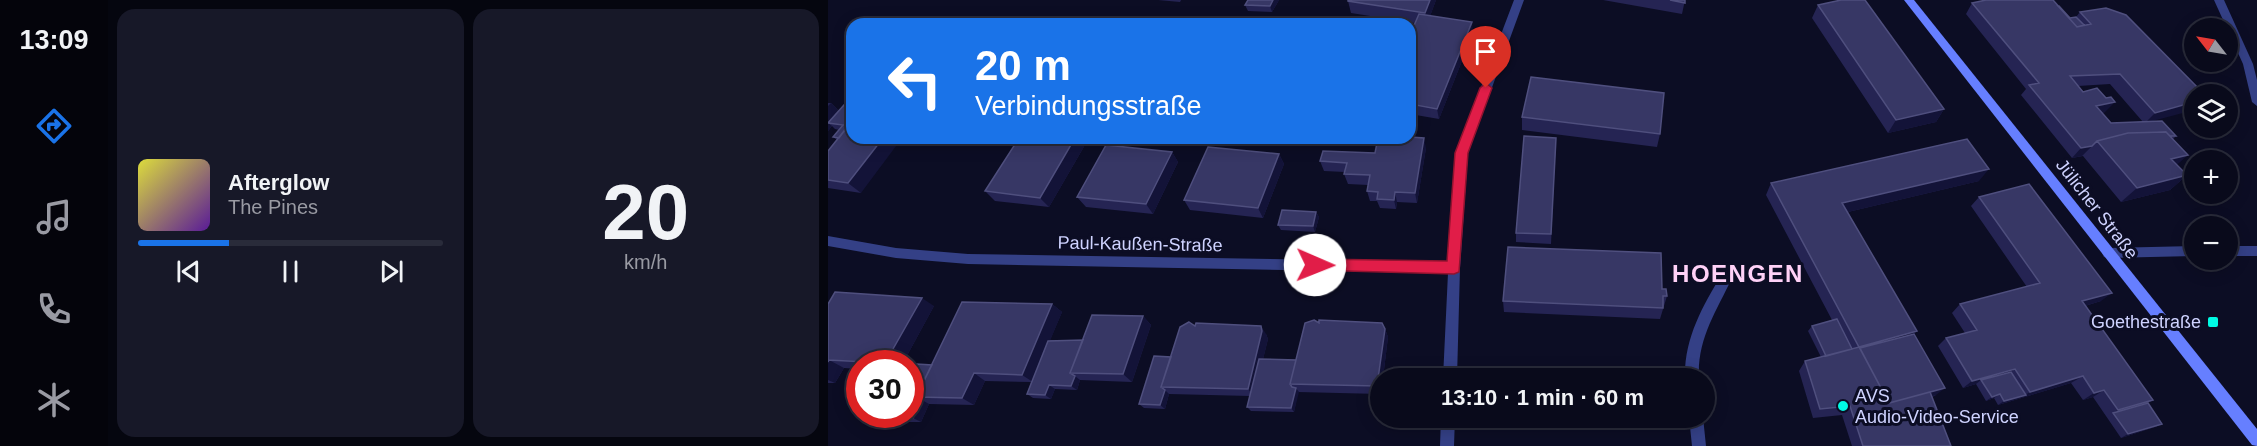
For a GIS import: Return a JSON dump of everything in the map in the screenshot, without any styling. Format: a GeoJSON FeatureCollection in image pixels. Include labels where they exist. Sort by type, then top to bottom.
{"type":"FeatureCollection","features":[{"type":"Feature","properties":{"kind":"main road","name":"Jülicher Straße"},"geometry":{"type":"LineString","coordinates":[[1909,0],[2257,441]]}},
{"type":"Feature","properties":{"kind":"street"},"geometry":{"type":"LineString","coordinates":[[1450,368],[1462,153],[1519,0]]}},
{"type":"Feature","properties":{"kind":"street"},"geometry":{"type":"LineString","coordinates":[[2220,0],[2248,64],[2257,102]]}},
{"type":"Feature","properties":{"kind":"street","name":"Paul-Kaußen-Straße"},"geometry":{"type":"LineString","coordinates":[[828,241],[896,252],[968,259],[1454,268]]}},
{"type":"Feature","properties":{"kind":"street"},"geometry":{"type":"LineString","coordinates":[[2108,253],[2184,251]]}},
{"type":"Feature","properties":{"kind":"street"},"geometry":{"type":"LineString","coordinates":[[2238,251],[2257,251]]}},
{"type":"Feature","properties":{"kind":"street"},"geometry":{"type":"LineString","coordinates":[[1691,368],[1700,323],[1726,278]]}},
{"type":"Feature","properties":{"kind":"street"},"geometry":{"type":"LineString","coordinates":[[1447,446],[1448,428]]}},
{"type":"Feature","properties":{"kind":"street"},"geometry":{"type":"LineString","coordinates":[[1697,428],[1699,446]]}},
{"type":"Feature","properties":{"kind":"building"},"geometry":{"type":"Polygon","coordinates":[[[1248,0],[1273,0],[1270,6],[1245,5],[1248,0]]]}},
{"type":"Feature","properties":{"kind":"building"},"geometry":{"type":"Polygon","coordinates":[[[1348,0],[1430,0],[1425,13],[1348,0]]]}},
{"type":"Feature","properties":{"kind":"building"},"geometry":{"type":"Polygon","coordinates":[[[1841,0],[1865,0],[1944,109],[1896,120],[1818,5],[1841,0]]]}},
{"type":"Feature","properties":{"kind":"building"},"geometry":{"type":"Polygon","coordinates":[[[1986,0],[2053,0],[2077,27],[2091,24],[2080,12],[2106,8],[2126,15],[2194,84],[2184,84],[2184,105],[2155,113],[2120,74],[2070,76],[2083,92],[2097,88],[2106,98],[2111,97],[2115,102],[2096,106],[2111,123],[2162,121],[2176,136],[2170,136],[2166,132],[2128,133],[2097,141],[2092,146],[2081,148],[2029,85],[2039,83],[1972,3],[1986,0]]]}},
{"type":"Feature","properties":{"kind":"building"},"geometry":{"type":"Polygon","coordinates":[[[2058,6],[2070,18],[2076,17],[2084,25],[2077,27],[2058,6]]]}},
{"type":"Feature","properties":{"kind":"building"},"geometry":{"type":"Polygon","coordinates":[[[1419,14],[1472,22],[1437,109],[1416,105],[1416,21],[1419,14]]]}},
{"type":"Feature","properties":{"kind":"building"},"geometry":{"type":"Polygon","coordinates":[[[1531,77],[1664,93],[1660,134],[1522,117],[1531,77]]]}},
{"type":"Feature","properties":{"kind":"building"},"geometry":{"type":"Polygon","coordinates":[[[846,103],[846,129],[839,138],[833,137],[843,125],[828,123],[846,103]]]}},
{"type":"Feature","properties":{"kind":"building"},"geometry":{"type":"Polygon","coordinates":[[[846,128],[846,144],[878,144],[848,183],[828,180],[828,151],[846,128]]]}},
{"type":"Feature","properties":{"kind":"building"},"geometry":{"type":"Polygon","coordinates":[[[2166,132],[2184,151],[2184,156],[2171,159],[2184,172],[2184,176],[2137,188],[2097,141],[2128,133],[2166,132]]]}},
{"type":"Feature","properties":{"kind":"building"},"geometry":{"type":"Polygon","coordinates":[[[1524,136],[1556,138],[1551,234],[1516,233],[1524,136]]]}},
{"type":"Feature","properties":{"kind":"building"},"geometry":{"type":"Polygon","coordinates":[[[1416,137],[1424,138],[1415,193],[1395,192],[1394,200],[1377,199],[1378,192],[1367,191],[1370,175],[1344,174],[1347,163],[1320,161],[1323,151],[1375,153],[1377,144],[1416,144],[1416,137]]]}},
{"type":"Feature","properties":{"kind":"building"},"geometry":{"type":"Polygon","coordinates":[[[1967,139],[1989,169],[1842,203],[1917,331],[1859,347],[1771,183],[1967,139]]]}},
{"type":"Feature","properties":{"kind":"building"},"geometry":{"type":"Polygon","coordinates":[[[1015,144],[1072,144],[1040,198],[985,191],[1015,144]]]}},
{"type":"Feature","properties":{"kind":"building"},"geometry":{"type":"Polygon","coordinates":[[[1106,145],[1172,152],[1146,204],[1077,197],[1106,145]]]}},
{"type":"Feature","properties":{"kind":"building"},"geometry":{"type":"Polygon","coordinates":[[[1208,147],[1279,154],[1258,208],[1184,200],[1208,147]]]}},
{"type":"Feature","properties":{"kind":"building"},"geometry":{"type":"Polygon","coordinates":[[[2029,184],[2112,293],[2082,301],[2153,400],[2118,410],[2104,390],[2094,393],[2083,376],[2030,392],[2015,369],[1972,381],[1946,338],[1977,330],[1960,304],[2040,283],[1979,197],[2029,184]]]}},
{"type":"Feature","properties":{"kind":"building"},"geometry":{"type":"Polygon","coordinates":[[[1282,210],[1316,212],[1313,226],[1278,225],[1282,210]]]}},
{"type":"Feature","properties":{"kind":"building"},"geometry":{"type":"Polygon","coordinates":[[[1508,247],[1661,253],[1662,289],[1666,289],[1667,296],[1663,296],[1663,308],[1503,301],[1508,247]]]}},
{"type":"Feature","properties":{"kind":"building"},"geometry":{"type":"Polygon","coordinates":[[[835,292],[922,298],[892,350],[846,350],[846,361],[829,360],[828,362],[828,304],[835,292]]]}},
{"type":"Feature","properties":{"kind":"building"},"geometry":{"type":"Polygon","coordinates":[[[962,302],[1052,304],[1022,375],[974,373],[962,398],[924,397],[924,380],[962,302]]]}},
{"type":"Feature","properties":{"kind":"building"},"geometry":{"type":"Polygon","coordinates":[[[1092,315],[1143,316],[1123,374],[1070,373],[1092,315]]]}},
{"type":"Feature","properties":{"kind":"building"},"geometry":{"type":"Polygon","coordinates":[[[1837,319],[1852,349],[1826,356],[1812,326],[1837,319]]]}},
{"type":"Feature","properties":{"kind":"building"},"geometry":{"type":"Polygon","coordinates":[[[1314,320],[1319,323],[1319,320],[1382,323],[1385,329],[1380,368],[1370,368],[1370,386],[1290,384],[1305,323],[1314,320]]]}},
{"type":"Feature","properties":{"kind":"building"},"geometry":{"type":"Polygon","coordinates":[[[1189,322],[1195,326],[1196,323],[1261,326],[1262,331],[1248,389],[1161,387],[1180,327],[1189,322]]]}},
{"type":"Feature","properties":{"kind":"building"},"geometry":{"type":"Polygon","coordinates":[[[1914,334],[1945,388],[1889,403],[1860,348],[1914,334]]]}},
{"type":"Feature","properties":{"kind":"building"},"geometry":{"type":"Polygon","coordinates":[[[1083,340],[1070,373],[1075,376],[1071,386],[1049,385],[1045,395],[1027,394],[1048,341],[1083,340]]]}},
{"type":"Feature","properties":{"kind":"building","name":"AVS Audio-Video-Service"},"geometry":{"type":"Polygon","coordinates":[[[1859,347],[1889,403],[1930,392],[1951,446],[1863,446],[1850,406],[1820,409],[1805,361],[1859,347]]]}},
{"type":"Feature","properties":{"kind":"building"},"geometry":{"type":"Polygon","coordinates":[[[1154,356],[1171,357],[1161,387],[1165,390],[1160,405],[1139,404],[1154,356]]]}},
{"type":"Feature","properties":{"kind":"building"},"geometry":{"type":"Polygon","coordinates":[[[1259,359],[1296,360],[1290,384],[1296,388],[1291,408],[1247,407],[1259,359]]]}},
{"type":"Feature","properties":{"kind":"building"},"geometry":{"type":"Polygon","coordinates":[[[924,364],[932,365],[924,381],[924,364]]]}},
{"type":"Feature","properties":{"kind":"building"},"geometry":{"type":"Polygon","coordinates":[[[2011,372],[2026,395],[2004,401],[2000,394],[1992,397],[1981,380],[2011,372]]]}},
{"type":"Feature","properties":{"kind":"building"},"geometry":{"type":"Polygon","coordinates":[[[2148,403],[2162,424],[2128,434],[2113,413],[2148,403]]]}},
{"type":"Feature","properties":{"kind":"place","name":"Goethestraße"},"geometry":{"type":"Point","coordinates":[2213,322]}},
{"type":"Feature","properties":{"kind":"place","name":"AVS Audio-Video-Service"},"geometry":{"type":"Point","coordinates":[1843,406]}},
{"type":"Feature","properties":{"kind":"district","name":"HOENGEN"},"geometry":{"type":"Point","coordinates":[1738,273]}},
{"type":"Feature","properties":{"kind":"route"},"geometry":{"type":"LineString","coordinates":[[1315,265],[1454,268],[1462,153],[1486,88]]}}]}
